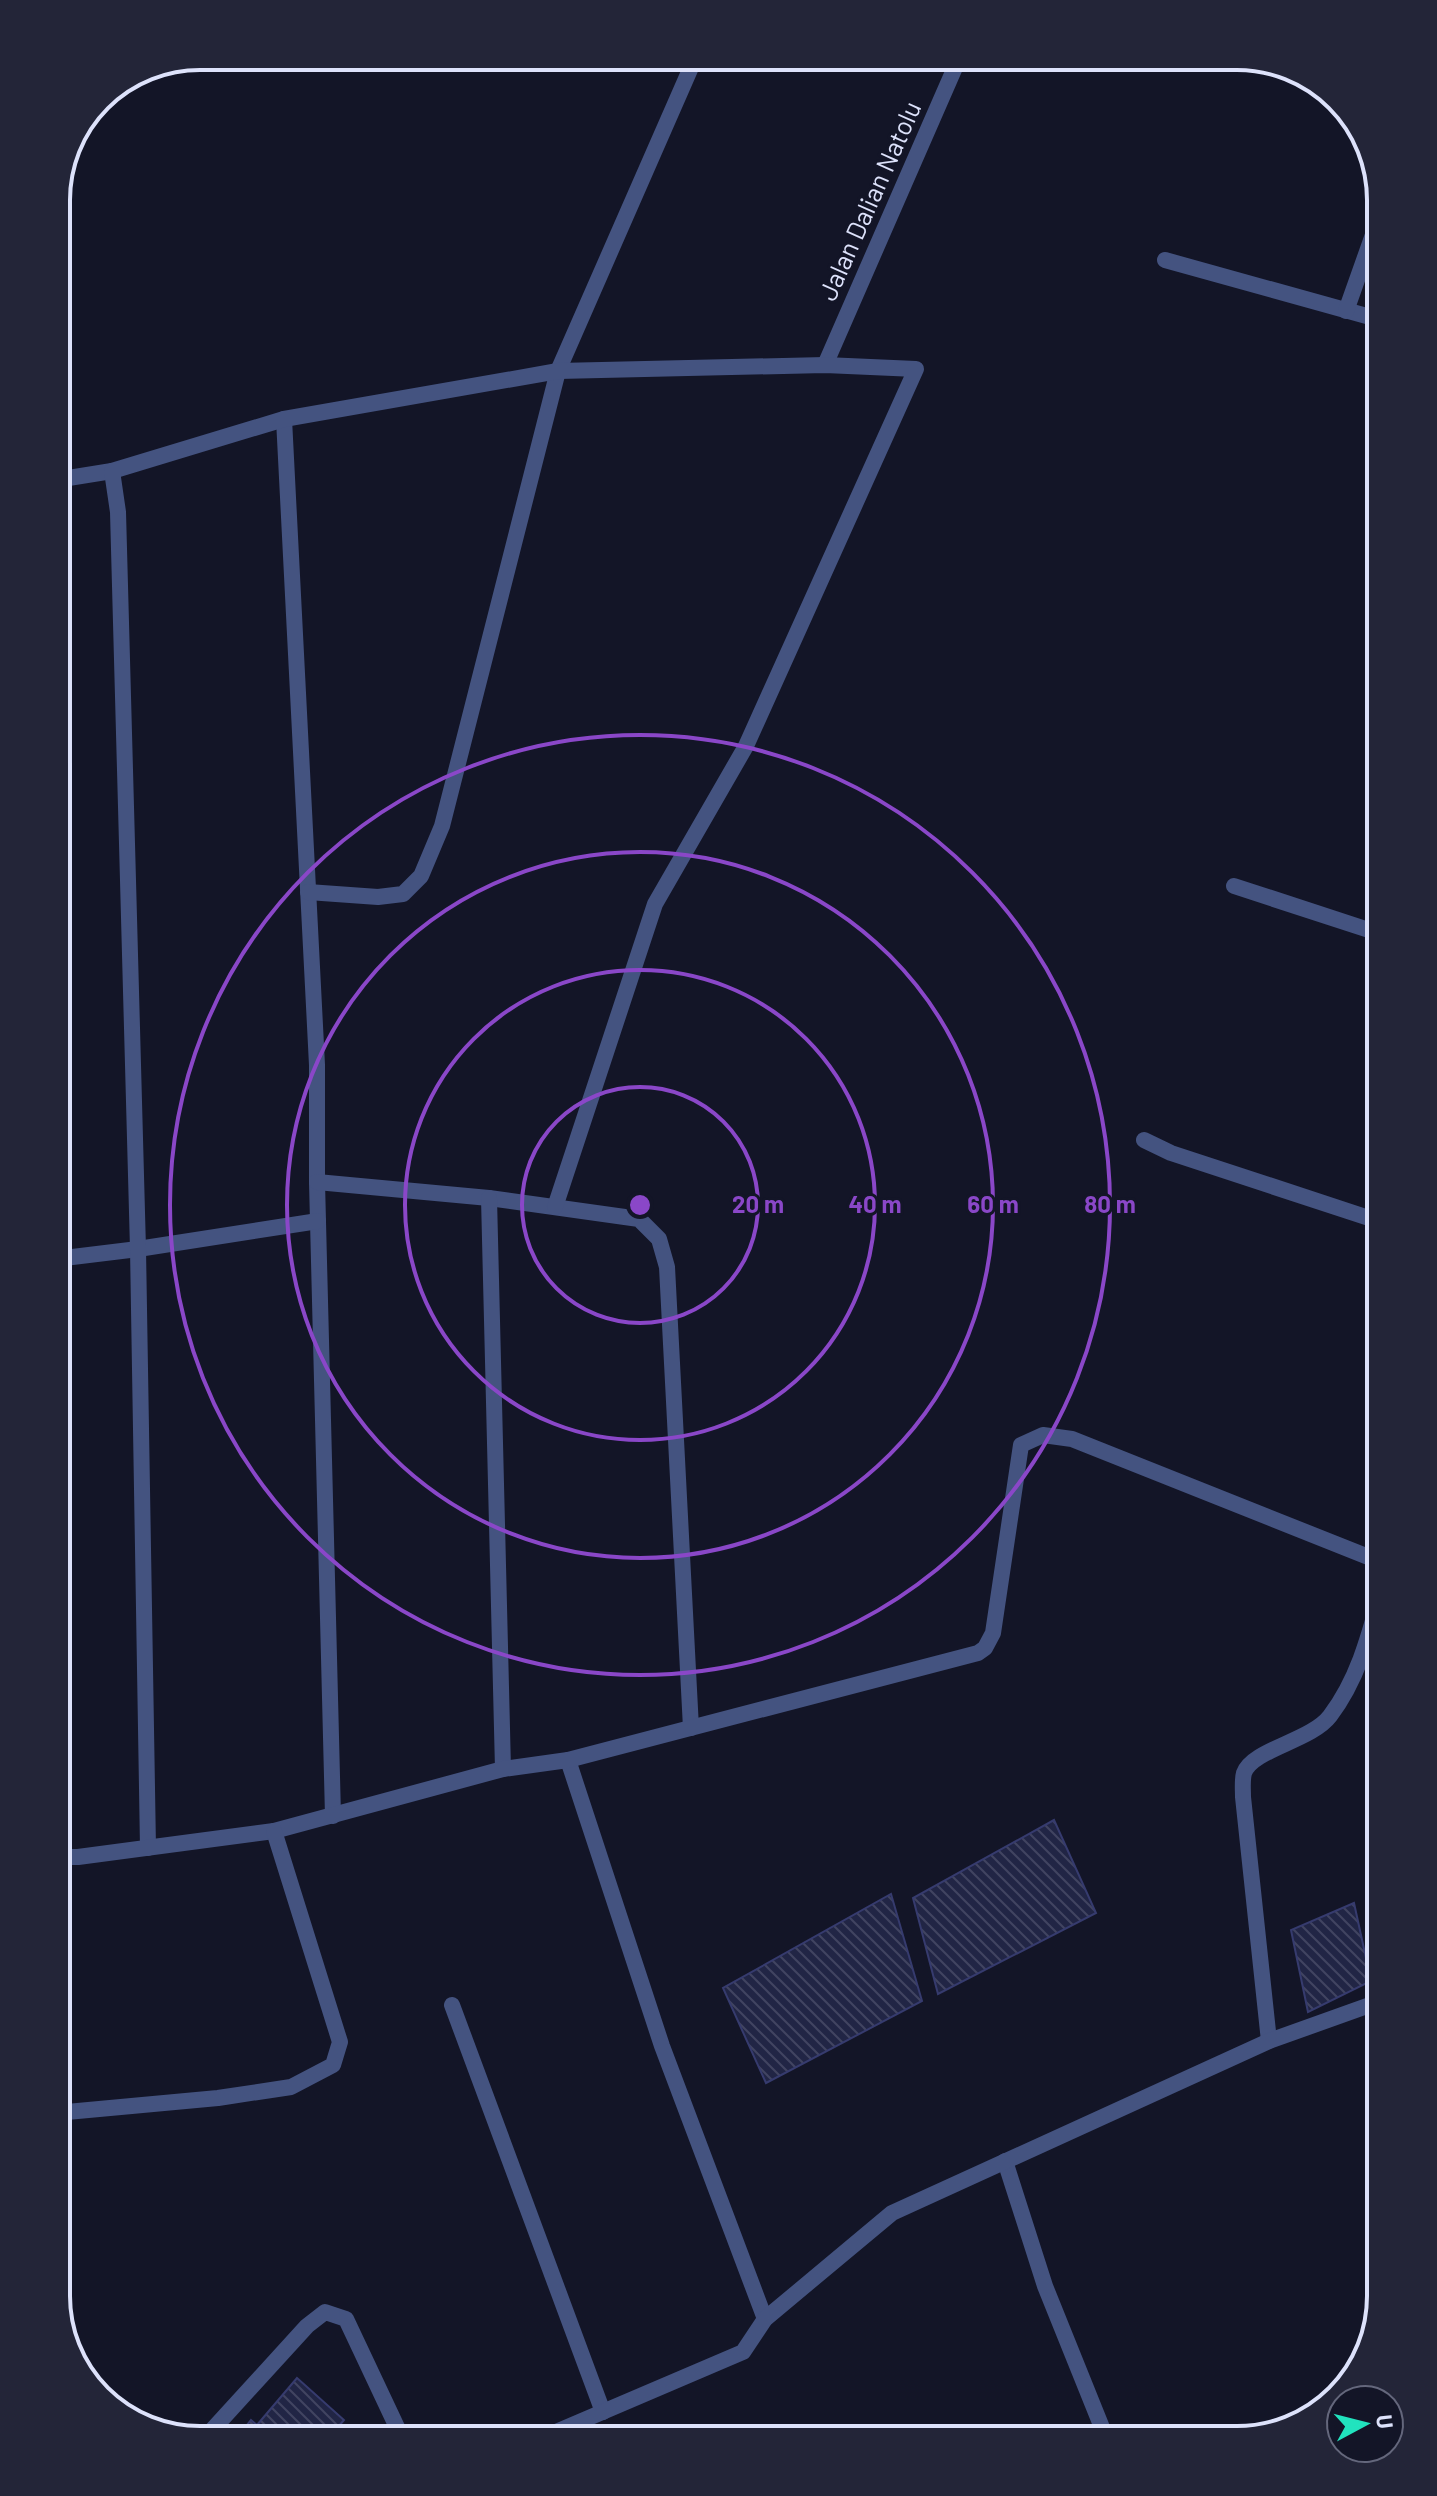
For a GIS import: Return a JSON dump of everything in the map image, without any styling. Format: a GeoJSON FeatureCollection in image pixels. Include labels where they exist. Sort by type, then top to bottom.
{"type":"FeatureCollection","features":[{"type":"Feature","properties":{"kind":"street"},"geometry":{"type":"LineString","coordinates":[[308,892],[378,897],[403,894],[421,876],[430,859],[446,811],[558,371],[690,70]]}},
{"type":"Feature","properties":{"kind":"street","name":"Jalan Dalian Natolu"},"geometry":{"type":"LineString","coordinates":[[825,365],[954,70]]}},
{"type":"Feature","properties":{"kind":"street"},"geometry":{"type":"LineString","coordinates":[[1346,311],[1367,252]]}},
{"type":"Feature","properties":{"kind":"street"},"geometry":{"type":"LineString","coordinates":[[1165,260],[1367,316]]}},
{"type":"Feature","properties":{"kind":"street"},"geometry":{"type":"LineString","coordinates":[[70,478],[112,471],[284,419],[558,371],[825,365],[916,369],[746,746],[655,904],[555,1207]]}},
{"type":"Feature","properties":{"kind":"street"},"geometry":{"type":"LineString","coordinates":[[284,419],[317,1065],[317,1182],[333,1816]]}},
{"type":"Feature","properties":{"kind":"street"},"geometry":{"type":"LineString","coordinates":[[112,471],[118,512],[138,1249],[148,1848]]}},
{"type":"Feature","properties":{"kind":"street"},"geometry":{"type":"LineString","coordinates":[[1234,886],[1367,929]]}},
{"type":"Feature","properties":{"kind":"street"},"geometry":{"type":"LineString","coordinates":[[1144,1140],[1171,1153],[1367,1217]]}},
{"type":"Feature","properties":{"kind":"street"},"geometry":{"type":"LineString","coordinates":[[317,1182],[489,1198],[639,1219],[659,1239],[667,1267],[691,1728]]}},
{"type":"Feature","properties":{"kind":"street"},"geometry":{"type":"LineString","coordinates":[[489,1198],[503,1769]]}},
{"type":"Feature","properties":{"kind":"street"},"geometry":{"type":"LineString","coordinates":[[70,1257],[318,1221]]}},
{"type":"Feature","properties":{"kind":"street"},"geometry":{"type":"LineString","coordinates":[[70,1857],[274,1831],[503,1769],[568,1760],[966,1658],[985,1648],[993,1633],[1021,1445],[1043,1435],[1072,1439],[1367,1556]]}},
{"type":"Feature","properties":{"kind":"street"},"geometry":{"type":"LineString","coordinates":[[1269,2041],[1243,1797],[1244,1773],[1255,1759],[1312,1733],[1328,1720],[1361,1662],[1367,1641]]}},
{"type":"Feature","properties":{"kind":"street"},"geometry":{"type":"LineString","coordinates":[[568,1760],[662,2046],[765,2319]]}},
{"type":"Feature","properties":{"kind":"street"},"geometry":{"type":"LineString","coordinates":[[70,2112],[218,2098],[291,2087],[333,2065],[340,2042],[274,1831]]}},
{"type":"Feature","properties":{"kind":"street"},"geometry":{"type":"LineString","coordinates":[[452,2005],[603,2412]]}},
{"type":"Feature","properties":{"kind":"street"},"geometry":{"type":"LineString","coordinates":[[570,2426],[743,2352],[765,2319],[892,2213],[1269,2041],[1367,2006]]}},
{"type":"Feature","properties":{"kind":"street"},"geometry":{"type":"LineString","coordinates":[[1005,2161],[1045,2286],[1101,2426]]}},
{"type":"Feature","properties":{"kind":"street"},"geometry":{"type":"LineString","coordinates":[[216,2426],[307,2326],[325,2312],[346,2319],[396,2426]]}},
{"type":"Feature","properties":{"kind":"building"},"geometry":{"type":"Polygon","coordinates":[[[1054,1820],[1096,1913],[938,1994],[913,1898],[1054,1820]]]}},
{"type":"Feature","properties":{"kind":"building"},"geometry":{"type":"Polygon","coordinates":[[[891,1894],[922,2001],[766,2083],[723,1988],[891,1894]]]}},
{"type":"Feature","properties":{"kind":"building"},"geometry":{"type":"Polygon","coordinates":[[[1354,1903],[1367,1963],[1367,1983],[1308,2012],[1291,1930],[1354,1903]]]}},
{"type":"Feature","properties":{"kind":"building"},"geometry":{"type":"Polygon","coordinates":[[[297,2378],[344,2420],[339,2426],[257,2425],[297,2378]]]}}]}
